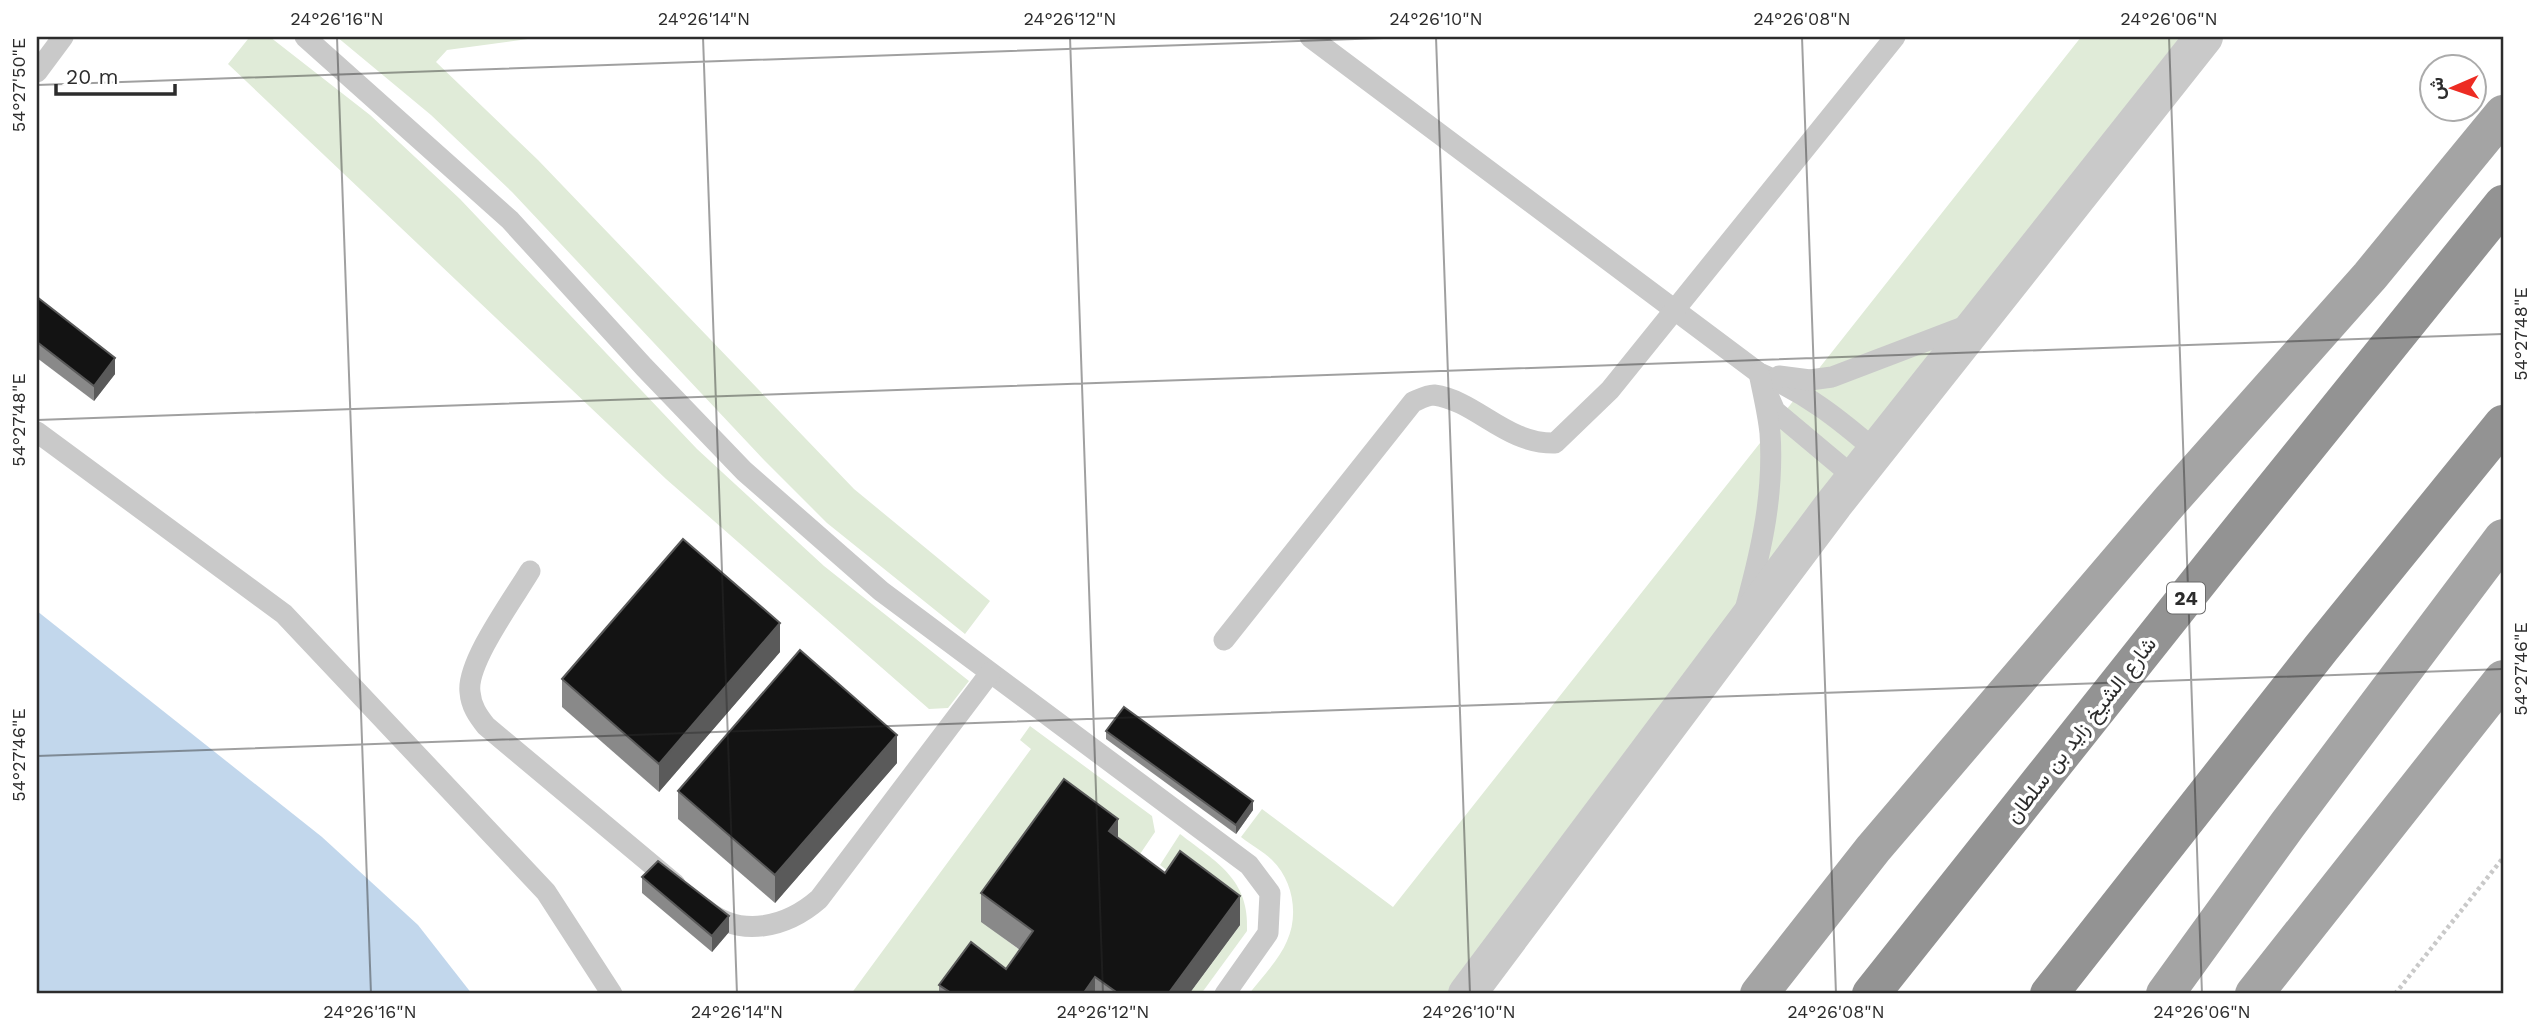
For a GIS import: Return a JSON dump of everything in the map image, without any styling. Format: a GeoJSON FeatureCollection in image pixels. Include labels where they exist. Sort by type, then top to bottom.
{"type":"FeatureCollection","features":[{"type":"Feature","properties":{"kind":"highway","name":"شارع الشيخ زايد بن سلطان"},"geometry":{"type":"LineString","coordinates":[[1871,994],[2503,204]]}},
{"type":"Feature","properties":{"kind":"highway"},"geometry":{"type":"LineString","coordinates":[[2049,994],[2322,647],[2503,424]]}},
{"type":"Feature","properties":{"kind":"main road"},"geometry":{"type":"LineString","coordinates":[[1759,994],[1899,818],[2171,500],[2370,276],[2503,114]]}},
{"type":"Feature","properties":{"kind":"main road"},"geometry":{"type":"LineString","coordinates":[[2165,994],[2288,824],[2503,538]]}},
{"type":"Feature","properties":{"kind":"main road"},"geometry":{"type":"LineString","coordinates":[[2255,994],[2503,678]]}},
{"type":"Feature","properties":{"kind":"street"},"geometry":{"type":"LineString","coordinates":[[1466,994],[1738,630],[2204,37]]}},
{"type":"Feature","properties":{"kind":"lane"},"geometry":{"type":"LineString","coordinates":[[37,72],[62,37]]}},
{"type":"Feature","properties":{"kind":"lane"},"geometry":{"type":"LineString","coordinates":[[305,37],[510,220],[644,367],[744,471],[881,591],[1250,865],[1270,893],[1268,933],[1225,994]]}},
{"type":"Feature","properties":{"kind":"lane"},"geometry":{"type":"LineString","coordinates":[[1310,37],[1759,373],[1791,387],[1844,424],[1866,465]]}},
{"type":"Feature","properties":{"kind":"lane"},"geometry":{"type":"LineString","coordinates":[[1224,640],[1413,402],[1431,395],[1454,401],[1535,443],[1555,443],[1610,390],[1895,37]]}},
{"type":"Feature","properties":{"kind":"lane"},"geometry":{"type":"LineString","coordinates":[[1759,373],[1810,380],[1832,377],[1981,320]]}},
{"type":"Feature","properties":{"kind":"lane"},"geometry":{"type":"LineString","coordinates":[[1759,373],[1775,411],[1866,465]]}},
{"type":"Feature","properties":{"kind":"lane"},"geometry":{"type":"LineString","coordinates":[[1738,630],[1759,559],[1768,514],[1770,430],[1759,373]]}},
{"type":"Feature","properties":{"kind":"lane"},"geometry":{"type":"LineString","coordinates":[[37,432],[284,614],[546,892],[612,994]]}},
{"type":"Feature","properties":{"kind":"lane"},"geometry":{"type":"LineString","coordinates":[[530,571],[474,665],[469,691],[478,716],[486,726],[709,913],[741,926],[775,925],[791,919],[819,899],[990,673]]}},
{"type":"Feature","properties":{"kind":"path"},"geometry":{"type":"LineString","coordinates":[[2395,994],[2503,858]]}},
{"type":"Feature","properties":{"kind":"green space"},"geometry":{"type":"Polygon","coordinates":[[[270,37],[370,115],[460,199],[697,449],[824,566],[969,681],[948,708],[929,709],[666,479],[228,64],[248,39],[270,37]]]}},
{"type":"Feature","properties":{"kind":"green space"},"geometry":{"type":"Polygon","coordinates":[[[337,37],[542,37],[447,50],[436,62],[538,160],[854,489],[990,601],[965,634],[827,523],[764,460],[512,192],[431,115],[337,37]]]}},
{"type":"Feature","properties":{"kind":"green space"},"geometry":{"type":"Polygon","coordinates":[[[2081,37],[2195,37],[1447,994],[1249,994],[1284,948],[1293,920],[1292,898],[1285,877],[1268,857],[1241,837],[1262,809],[1393,907],[2081,37]]]}},
{"type":"Feature","properties":{"kind":"green space"},"geometry":{"type":"Polygon","coordinates":[[[1030,726],[1152,816],[1155,832],[1140,854],[981,921],[1033,960],[953,994],[851,994],[1031,749],[1020,740],[1030,726]]]}},
{"type":"Feature","properties":{"kind":"green space"},"geometry":{"type":"Polygon","coordinates":[[[1180,834],[1228,874],[1243,898],[1246,913],[1247,931],[1201,994],[1189,994],[1240,925],[1160,865],[1180,834]]]}},
{"type":"Feature","properties":{"kind":"water"},"geometry":{"type":"Polygon","coordinates":[[[37,611],[322,837],[418,925],[472,994],[37,994],[37,611]]]}},
{"type":"Feature","properties":{"kind":"building"},"geometry":{"type":"Polygon","coordinates":[[[37,297],[115,358],[94,386],[37,342],[37,297]]]}},
{"type":"Feature","properties":{"kind":"building"},"geometry":{"type":"Polygon","coordinates":[[[683,539],[780,623],[659,764],[562,679],[683,539]]]}},
{"type":"Feature","properties":{"kind":"building"},"geometry":{"type":"Polygon","coordinates":[[[800,650],[897,735],[775,875],[678,791],[800,650]]]}},
{"type":"Feature","properties":{"kind":"building"},"geometry":{"type":"Polygon","coordinates":[[[1124,707],[1253,801],[1236,825],[1106,731],[1124,707]]]}},
{"type":"Feature","properties":{"kind":"building"},"geometry":{"type":"Polygon","coordinates":[[[1064,779],[1118,819],[1109,831],[1165,873],[1180,851],[1240,896],[1168,994],[1119,994],[1095,977],[1083,994],[950,994],[939,985],[971,942],[1006,969],[1033,931],[981,893],[1064,779]]]}},
{"type":"Feature","properties":{"kind":"building"},"geometry":{"type":"Polygon","coordinates":[[[658,861],[729,916],[712,936],[642,877],[658,861]]]}}]}
